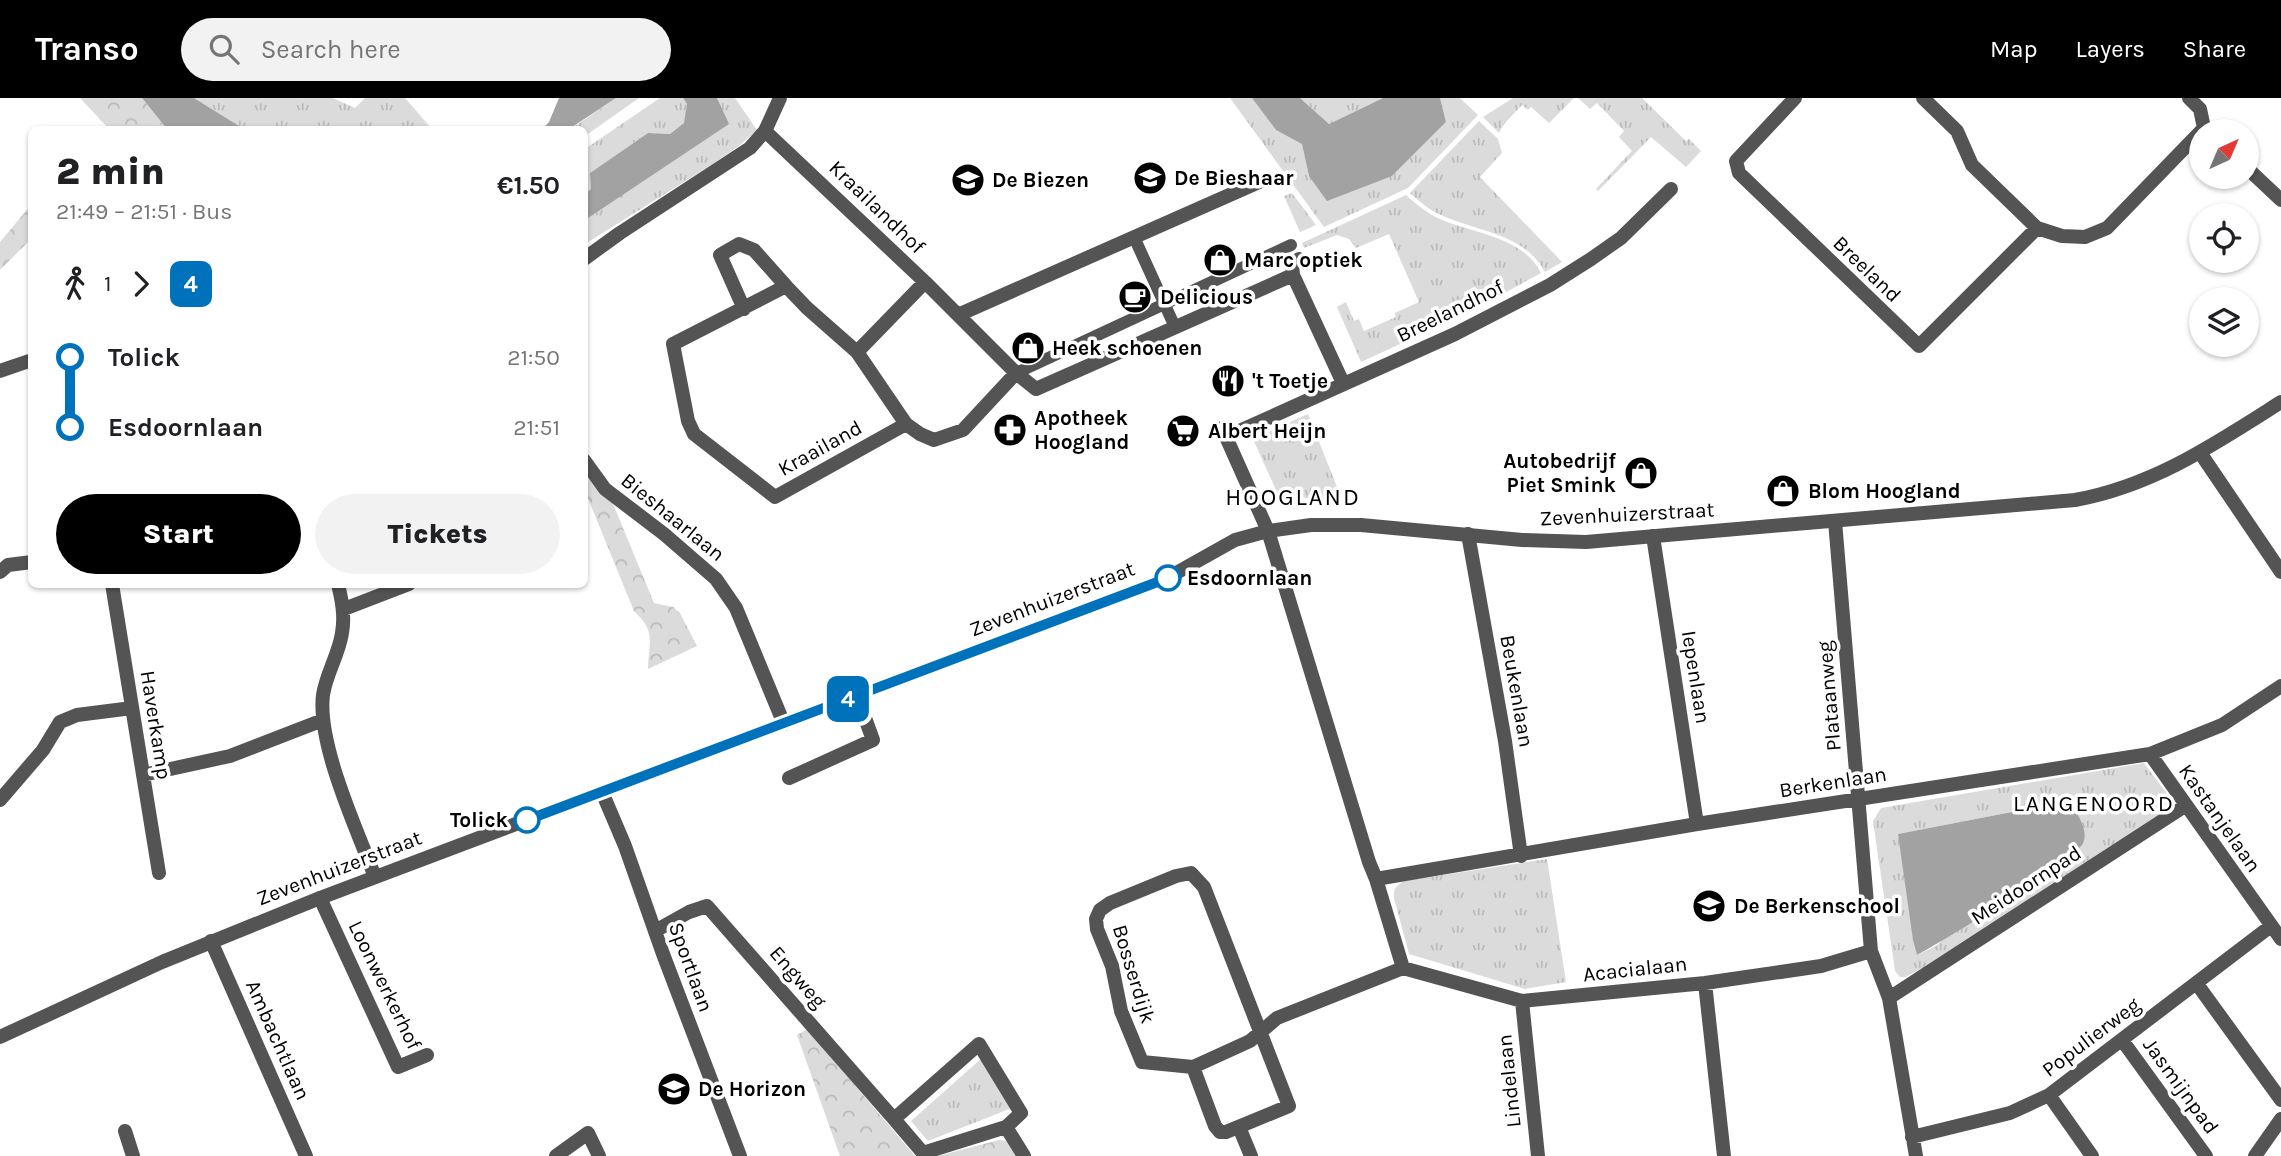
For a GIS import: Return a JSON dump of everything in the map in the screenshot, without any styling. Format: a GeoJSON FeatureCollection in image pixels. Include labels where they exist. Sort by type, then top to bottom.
{"type":"FeatureCollection","features":[{"type":"Feature","properties":{"kind":"street"},"geometry":{"type":"LineString","coordinates":[[588,256],[750,148],[765,131],[780,98]]}},
{"type":"Feature","properties":{"kind":"street","name":"Breeland"},"geometry":{"type":"LineString","coordinates":[[1795,98],[1736,161],[1739,173],[1919,346],[2037,228]]}},
{"type":"Feature","properties":{"kind":"street"},"geometry":{"type":"LineString","coordinates":[[1923,98],[1957,131],[1972,164],[2037,228],[2062,236],[2085,237],[2107,228],[2189,147]]}},
{"type":"Feature","properties":{"kind":"street"},"geometry":{"type":"LineString","coordinates":[[2189,98],[2200,109],[2203,119]]}},
{"type":"Feature","properties":{"kind":"street","name":"Kraailandhof"},"geometry":{"type":"LineString","coordinates":[[765,131],[925,282],[1016,373],[1036,389],[1293,275]]}},
{"type":"Feature","properties":{"kind":"street"},"geometry":{"type":"LineString","coordinates":[[958,315],[1268,178]]}},
{"type":"Feature","properties":{"kind":"street"},"geometry":{"type":"LineString","coordinates":[[2259,179],[2281,200]]}},
{"type":"Feature","properties":{"kind":"street","name":"Breelandhof"},"geometry":{"type":"LineString","coordinates":[[1268,531],[1224,433],[1455,334],[1550,285],[1621,238],[1671,189]]}},
{"type":"Feature","properties":{"kind":"street"},"geometry":{"type":"LineString","coordinates":[[1134,237],[1175,328]]}},
{"type":"Feature","properties":{"kind":"street"},"geometry":{"type":"LineString","coordinates":[[744,309],[720,255],[739,244],[754,250],[807,308],[857,352],[906,424],[934,440],[964,429],[1016,373],[1291,245]]}},
{"type":"Feature","properties":{"kind":"street"},"geometry":{"type":"LineString","coordinates":[[1298,259],[1292,265],[1293,275],[1343,383]]}},
{"type":"Feature","properties":{"kind":"street"},"geometry":{"type":"LineString","coordinates":[[857,352],[925,282]]}},
{"type":"Feature","properties":{"kind":"street","name":"Kraailand"},"geometry":{"type":"LineString","coordinates":[[786,286],[673,344],[688,421],[694,434],[775,497],[906,424]]}},
{"type":"Feature","properties":{"kind":"street"},"geometry":{"type":"LineString","coordinates":[[0,371],[28,361]]}},
{"type":"Feature","properties":{"kind":"street","name":"Zevenhuizerstraat"},"geometry":{"type":"LineString","coordinates":[[0,1037],[211,941],[320,898],[1169,578],[1235,540],[1268,531],[1311,525],[1361,525],[1566,542],[2094,497],[2159,475],[2201,454],[2281,402]]}},
{"type":"Feature","properties":{"kind":"street"},"geometry":{"type":"LineString","coordinates":[[2201,454],[2281,572]]}},
{"type":"Feature","properties":{"kind":"street","name":"Bieshaarlaan"},"geometry":{"type":"LineString","coordinates":[[588,468],[605,489],[664,534],[716,579],[736,608],[784,724]]}},
{"type":"Feature","properties":{"kind":"street","name":"Plataanweg"},"geometry":{"type":"LineString","coordinates":[[1835,521],[1871,951],[1889,998],[1916,1156]]}},
{"type":"Feature","properties":{"kind":"street"},"geometry":{"type":"LineString","coordinates":[[1268,531],[1368,862],[1376,879],[1404,968]]}},
{"type":"Feature","properties":{"kind":"street","name":"Beukenlaan"},"geometry":{"type":"LineString","coordinates":[[1468,534],[1505,741],[1521,856]]}},
{"type":"Feature","properties":{"kind":"street","name":"Iepenlaan"},"geometry":{"type":"LineString","coordinates":[[1653,536],[1697,824]]}},
{"type":"Feature","properties":{"kind":"street"},"geometry":{"type":"LineString","coordinates":[[0,572],[8,565],[28,562]]}},
{"type":"Feature","properties":{"kind":"street","name":"Haverkamp"},"geometry":{"type":"LineString","coordinates":[[113,588],[159,873]]}},
{"type":"Feature","properties":{"kind":"street"},"geometry":{"type":"LineString","coordinates":[[339,588],[344,609],[342,634],[323,694],[323,720],[338,779],[375,877]]}},
{"type":"Feature","properties":{"kind":"street"},"geometry":{"type":"LineString","coordinates":[[344,609],[399,588]]}},
{"type":"Feature","properties":{"kind":"street","name":"Berkenlaan"},"geometry":{"type":"LineString","coordinates":[[1376,879],[1697,824],[2151,754],[2222,725],[2281,686]]}},
{"type":"Feature","properties":{"kind":"street"},"geometry":{"type":"LineString","coordinates":[[789,778],[873,740],[857,695]]}},
{"type":"Feature","properties":{"kind":"street"},"geometry":{"type":"LineString","coordinates":[[0,800],[43,750],[60,722],[77,715],[132,708]]}},
{"type":"Feature","properties":{"kind":"street"},"geometry":{"type":"LineString","coordinates":[[143,775],[230,756],[323,720]]}},
{"type":"Feature","properties":{"kind":"street","name":"Kastanjelaan"},"geometry":{"type":"LineString","coordinates":[[2151,754],[2281,939]]}},
{"type":"Feature","properties":{"kind":"street","name":"Sportlaan"},"geometry":{"type":"LineString","coordinates":[[602,792],[625,846],[740,1156]]}},
{"type":"Feature","properties":{"kind":"street","name":"Meidoornpad"},"geometry":{"type":"LineString","coordinates":[[1889,998],[2185,806]]}},
{"type":"Feature","properties":{"kind":"street","name":"Bosserdijk"},"geometry":{"type":"LineString","coordinates":[[1239,1127],[1289,1106],[1261,1031],[1204,887],[1191,873],[1176,876],[1110,903],[1100,910],[1096,919],[1097,929],[1112,966],[1121,1011],[1142,1062],[1192,1067],[1250,1041],[1261,1031],[1278,1018],[1404,968]]}},
{"type":"Feature","properties":{"kind":"street","name":"Loonwerkerhof"},"geometry":{"type":"LineString","coordinates":[[320,898],[398,1067],[427,1055]]}},
{"type":"Feature","properties":{"kind":"street","name":"Engweg"},"geometry":{"type":"LineString","coordinates":[[655,931],[707,905],[923,1153],[1006,1128]]}},
{"type":"Feature","properties":{"kind":"street","name":"Populierweg"},"geometry":{"type":"LineString","coordinates":[[1912,1137],[2010,1113],[2049,1095],[2271,926]]}},
{"type":"Feature","properties":{"kind":"street","name":"Ambachtlaan"},"geometry":{"type":"LineString","coordinates":[[211,941],[306,1156]]}},
{"type":"Feature","properties":{"kind":"street","name":"Acacialaan"},"geometry":{"type":"LineString","coordinates":[[1404,968],[1522,1001],[1705,983],[1821,966],[1871,951]]}},
{"type":"Feature","properties":{"kind":"street"},"geometry":{"type":"LineString","coordinates":[[1705,983],[1724,1156]]}},
{"type":"Feature","properties":{"kind":"street"},"geometry":{"type":"LineString","coordinates":[[2197,984],[2281,1100]]}},
{"type":"Feature","properties":{"kind":"street","name":"Lindelaan"},"geometry":{"type":"LineString","coordinates":[[1522,1001],[1538,1156]]}},
{"type":"Feature","properties":{"kind":"street","name":"Jasmijnpad"},"geometry":{"type":"LineString","coordinates":[[2122,1041],[2206,1156]]}},
{"type":"Feature","properties":{"kind":"street"},"geometry":{"type":"LineString","coordinates":[[894,1119],[979,1044],[1021,1113],[1006,1128],[1024,1156]]}},
{"type":"Feature","properties":{"kind":"street"},"geometry":{"type":"LineString","coordinates":[[1192,1067],[1215,1126],[1220,1132],[1239,1127],[1251,1156]]}},
{"type":"Feature","properties":{"kind":"street"},"geometry":{"type":"LineString","coordinates":[[2049,1095],[2092,1156]]}},
{"type":"Feature","properties":{"kind":"street"},"geometry":{"type":"LineString","coordinates":[[2255,1156],[2281,1118]]}},
{"type":"Feature","properties":{"kind":"street"},"geometry":{"type":"LineString","coordinates":[[125,1131],[133,1156]]}},
{"type":"Feature","properties":{"kind":"street"},"geometry":{"type":"LineString","coordinates":[[556,1156],[588,1133],[600,1156]]}},
{"type":"Feature","properties":{"kind":"green space"},"geometry":{"type":"Polygon","coordinates":[[[80,98],[142,98],[165,126],[106,126],[80,98]]]}},
{"type":"Feature","properties":{"kind":"green space"},"geometry":{"type":"Polygon","coordinates":[[[194,98],[333,98],[355,108],[365,98],[405,98],[429,126],[239,126],[194,98]]]}},
{"type":"Feature","properties":{"kind":"green space"},"geometry":{"type":"Polygon","coordinates":[[[616,98],[639,98],[588,134],[588,126],[575,126],[616,98]]]}},
{"type":"Feature","properties":{"kind":"green space"},"geometry":{"type":"Polygon","coordinates":[[[660,98],[683,98],[687,104],[685,123],[670,134],[648,133],[590,173],[591,189],[588,192],[588,147],[660,98]]]}},
{"type":"Feature","properties":{"kind":"green space"},"geometry":{"type":"Polygon","coordinates":[[[717,98],[735,98],[757,130],[711,165],[588,242],[588,217],[728,124],[717,98]]]}},
{"type":"Feature","properties":{"kind":"green space"},"geometry":{"type":"Polygon","coordinates":[[[1230,98],[1252,98],[1276,130],[1302,143],[1309,176],[1392,176],[1446,122],[1440,98],[1460,98],[1478,115],[1408,188],[1324,227],[1230,98]]]}},
{"type":"Feature","properties":{"kind":"green space"},"geometry":{"type":"Polygon","coordinates":[[[1300,98],[1383,98],[1329,124],[1300,98]]]}},
{"type":"Feature","properties":{"kind":"green space"},"geometry":{"type":"Polygon","coordinates":[[[1513,98],[1574,98],[1549,123],[1531,107],[1528,110],[1522,105],[1499,133],[1483,117],[1513,98]]]}},
{"type":"Feature","properties":{"kind":"green space"},"geometry":{"type":"Polygon","coordinates":[[[1578,98],[1642,98],[1686,141],[1689,139],[1701,151],[1686,167],[1651,137],[1598,191],[1596,189],[1632,151],[1619,137],[1624,131],[1597,103],[1590,109],[1578,98]]]}},
{"type":"Feature","properties":{"kind":"green space"},"geometry":{"type":"Polygon","coordinates":[[[1479,121],[1498,139],[1502,153],[1480,177],[1562,262],[1545,272],[1536,259],[1513,241],[1437,213],[1410,193],[1479,121]]]}},
{"type":"Feature","properties":{"kind":"green space"},"geometry":{"type":"Polygon","coordinates":[[[1292,193],[1316,225],[1300,232],[1284,196],[1292,193]]]}},
{"type":"Feature","properties":{"kind":"green space"},"geometry":{"type":"Polygon","coordinates":[[[1406,195],[1437,218],[1511,244],[1533,261],[1541,273],[1472,311],[1361,362],[1337,307],[1346,302],[1354,321],[1359,319],[1364,331],[1396,317],[1395,313],[1419,302],[1389,234],[1356,248],[1349,239],[1337,235],[1304,248],[1302,243],[1406,195]]]}},
{"type":"Feature","properties":{"kind":"green space"},"geometry":{"type":"Polygon","coordinates":[[[28,209],[28,242],[0,270],[0,242],[28,209]]]}},
{"type":"Feature","properties":{"kind":"green space"},"geometry":{"type":"Polygon","coordinates":[[[1308,414],[1343,502],[1298,497],[1280,499],[1253,439],[1308,414]]]}},
{"type":"Feature","properties":{"kind":"green space"},"geometry":{"type":"Polygon","coordinates":[[[588,479],[611,499],[654,603],[673,607],[680,613],[697,646],[648,669],[650,637],[646,625],[634,611],[588,498],[588,479]]]}},
{"type":"Feature","properties":{"kind":"green space"},"geometry":{"type":"Polygon","coordinates":[[[2144,763],[2174,803],[2168,810],[1924,968],[1905,977],[1900,977],[1895,971],[1873,821],[1881,808],[2144,763]],[[2053,804],[1898,834],[1917,955],[1936,946],[2079,818],[2066,805],[2053,804]]]}},
{"type":"Feature","properties":{"kind":"green space"},"geometry":{"type":"Polygon","coordinates":[[[1547,859],[1566,982],[1525,989],[1409,954],[1394,898],[1395,890],[1401,883],[1547,859]]]}},
{"type":"Feature","properties":{"kind":"green space"},"geometry":{"type":"Polygon","coordinates":[[[807,1029],[915,1156],[840,1156],[797,1035],[807,1029]]]}},
{"type":"Feature","properties":{"kind":"green space"},"geometry":{"type":"Polygon","coordinates":[[[982,1058],[1012,1108],[928,1141],[911,1121],[982,1058]]]}},
{"type":"Feature","properties":{"kind":"green space"},"geometry":{"type":"Polygon","coordinates":[[[999,1140],[1007,1141],[1020,1156],[938,1156],[999,1140]]]}},
{"type":"Feature","properties":{"kind":"shaded area"},"geometry":{"type":"Polygon","coordinates":[[[142,98],[194,98],[239,126],[165,126],[142,98]]]}},
{"type":"Feature","properties":{"kind":"shaded area"},"geometry":{"type":"Polygon","coordinates":[[[559,98],[616,98],[574,126],[545,126],[559,98]]]}},
{"type":"Feature","properties":{"kind":"shaded area"},"geometry":{"type":"Polygon","coordinates":[[[683,98],[717,98],[729,124],[588,218],[590,173],[648,133],[670,134],[684,123],[687,104],[683,98]]]}},
{"type":"Feature","properties":{"kind":"shaded area"},"geometry":{"type":"Polygon","coordinates":[[[1252,98],[1300,98],[1329,124],[1383,98],[1440,98],[1446,122],[1392,176],[1327,201],[1309,176],[1302,144],[1276,130],[1252,98]]]}},
{"type":"Feature","properties":{"kind":"shaded area"},"geometry":{"type":"Polygon","coordinates":[[[2053,804],[2065,805],[2077,813],[2085,837],[2075,852],[2006,901],[1917,955],[1898,834],[2053,804]]]}},
{"type":"Feature","properties":{"kind":"bus line","name":"4"},"geometry":{"type":"LineString","coordinates":[[527,820],[1168,578]]}},
{"type":"Feature","properties":{"kind":"place","name":"De Bieshaar"},"geometry":{"type":"Point","coordinates":[1150,178]}},
{"type":"Feature","properties":{"kind":"place","name":"De Biezen"},"geometry":{"type":"Point","coordinates":[968,180]}},
{"type":"Feature","properties":{"kind":"place","name":"Marc optiek"},"geometry":{"type":"Point","coordinates":[1220,260]}},
{"type":"Feature","properties":{"kind":"place","name":"Delicious"},"geometry":{"type":"Point","coordinates":[1135,297]}},
{"type":"Feature","properties":{"kind":"place","name":"Heek schoenen"},"geometry":{"type":"Point","coordinates":[1028,348]}},
{"type":"Feature","properties":{"kind":"place","name":"'t Toetje"},"geometry":{"type":"Point","coordinates":[1228,381]}},
{"type":"Feature","properties":{"kind":"place","name":"Apotheek Hoogland"},"geometry":{"type":"Point","coordinates":[1010,430]}},
{"type":"Feature","properties":{"kind":"place","name":"Albert Heijn"},"geometry":{"type":"Point","coordinates":[1183,431]}},
{"type":"Feature","properties":{"kind":"place","name":"Autobedrijf Piet Smink"},"geometry":{"type":"Point","coordinates":[1641,473]}},
{"type":"Feature","properties":{"kind":"place","name":"Blom Hoogland"},"geometry":{"type":"Point","coordinates":[1783,491]}},
{"type":"Feature","properties":{"kind":"place","name":"Esdoornlaan"},"geometry":{"type":"Point","coordinates":[1168,578]}},
{"type":"Feature","properties":{"kind":"place","name":"Tolick"},"geometry":{"type":"Point","coordinates":[527,820]}},
{"type":"Feature","properties":{"kind":"place","name":"De Berkenschool"},"geometry":{"type":"Point","coordinates":[1709,906]}},
{"type":"Feature","properties":{"kind":"place","name":"De Horizon"},"geometry":{"type":"Point","coordinates":[674,1089]}},
{"type":"Feature","properties":{"kind":"district","name":"HOOGLAND"},"geometry":{"type":"Point","coordinates":[1293,497]}},
{"type":"Feature","properties":{"kind":"district","name":"LANGENOORD"},"geometry":{"type":"Point","coordinates":[2094,803]}}]}
